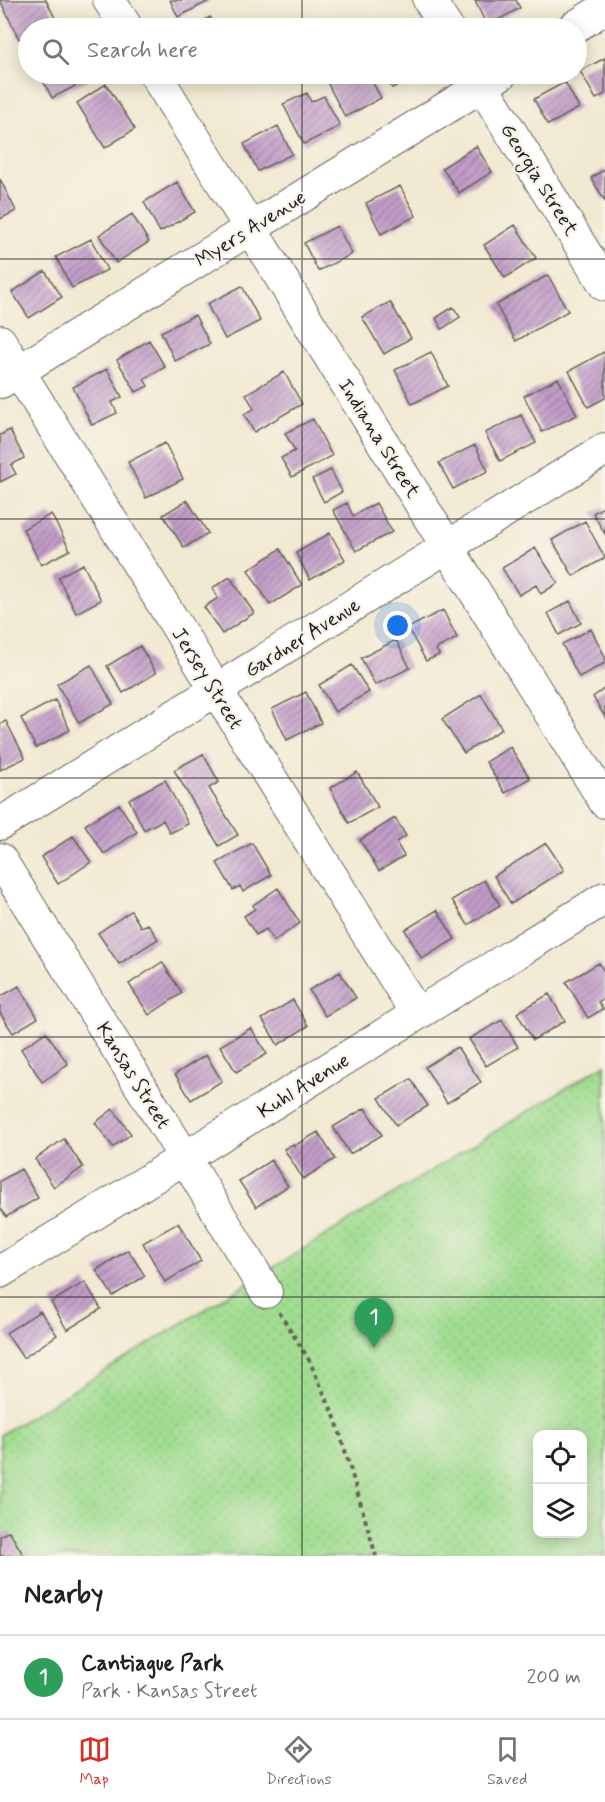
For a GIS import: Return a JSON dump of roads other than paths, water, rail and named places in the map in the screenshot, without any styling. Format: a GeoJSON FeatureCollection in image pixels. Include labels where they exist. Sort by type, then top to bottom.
{"type":"FeatureCollection","features":[{"type":"Feature","properties":{"kind":"street"},"geometry":{"type":"LineString","coordinates":[[109,0],[121,18]]}},
{"type":"Feature","properties":{"kind":"street"},"geometry":{"type":"LineString","coordinates":[[429,0],[441,18]]}},
{"type":"Feature","properties":{"kind":"street"},"geometry":{"type":"LineString","coordinates":[[587,19],[605,8]]}},
{"type":"Feature","properties":{"kind":"street","name":"Indiana Street"},"geometry":{"type":"LineString","coordinates":[[160,84],[605,802]]}},
{"type":"Feature","properties":{"kind":"street","name":"Myers Avenue"},"geometry":{"type":"LineString","coordinates":[[9,377],[250,228],[475,84]]}},
{"type":"Feature","properties":{"kind":"street","name":"Georgia Street"},"geometry":{"type":"LineString","coordinates":[[490,84],[605,285]]}},
{"type":"Feature","properties":{"kind":"street","name":"Jersey Street"},"geometry":{"type":"LineString","coordinates":[[0,341],[9,377],[216,690],[417,1014]]}},
{"type":"Feature","properties":{"kind":"street","name":"Gardner Avenue"},"geometry":{"type":"LineString","coordinates":[[0,824],[605,449]]}},
{"type":"Feature","properties":{"kind":"street","name":"Kansas Street"},"geometry":{"type":"LineString","coordinates":[[0,859],[266,1292]]}},
{"type":"Feature","properties":{"kind":"street","name":"Kuhl Avenue"},"geometry":{"type":"LineString","coordinates":[[0,1272],[605,898]]}},
{"type":"Feature","properties":{"kind":"place","name":"Cantiague Park"},"geometry":{"type":"Point","coordinates":[374,1348]}}]}
